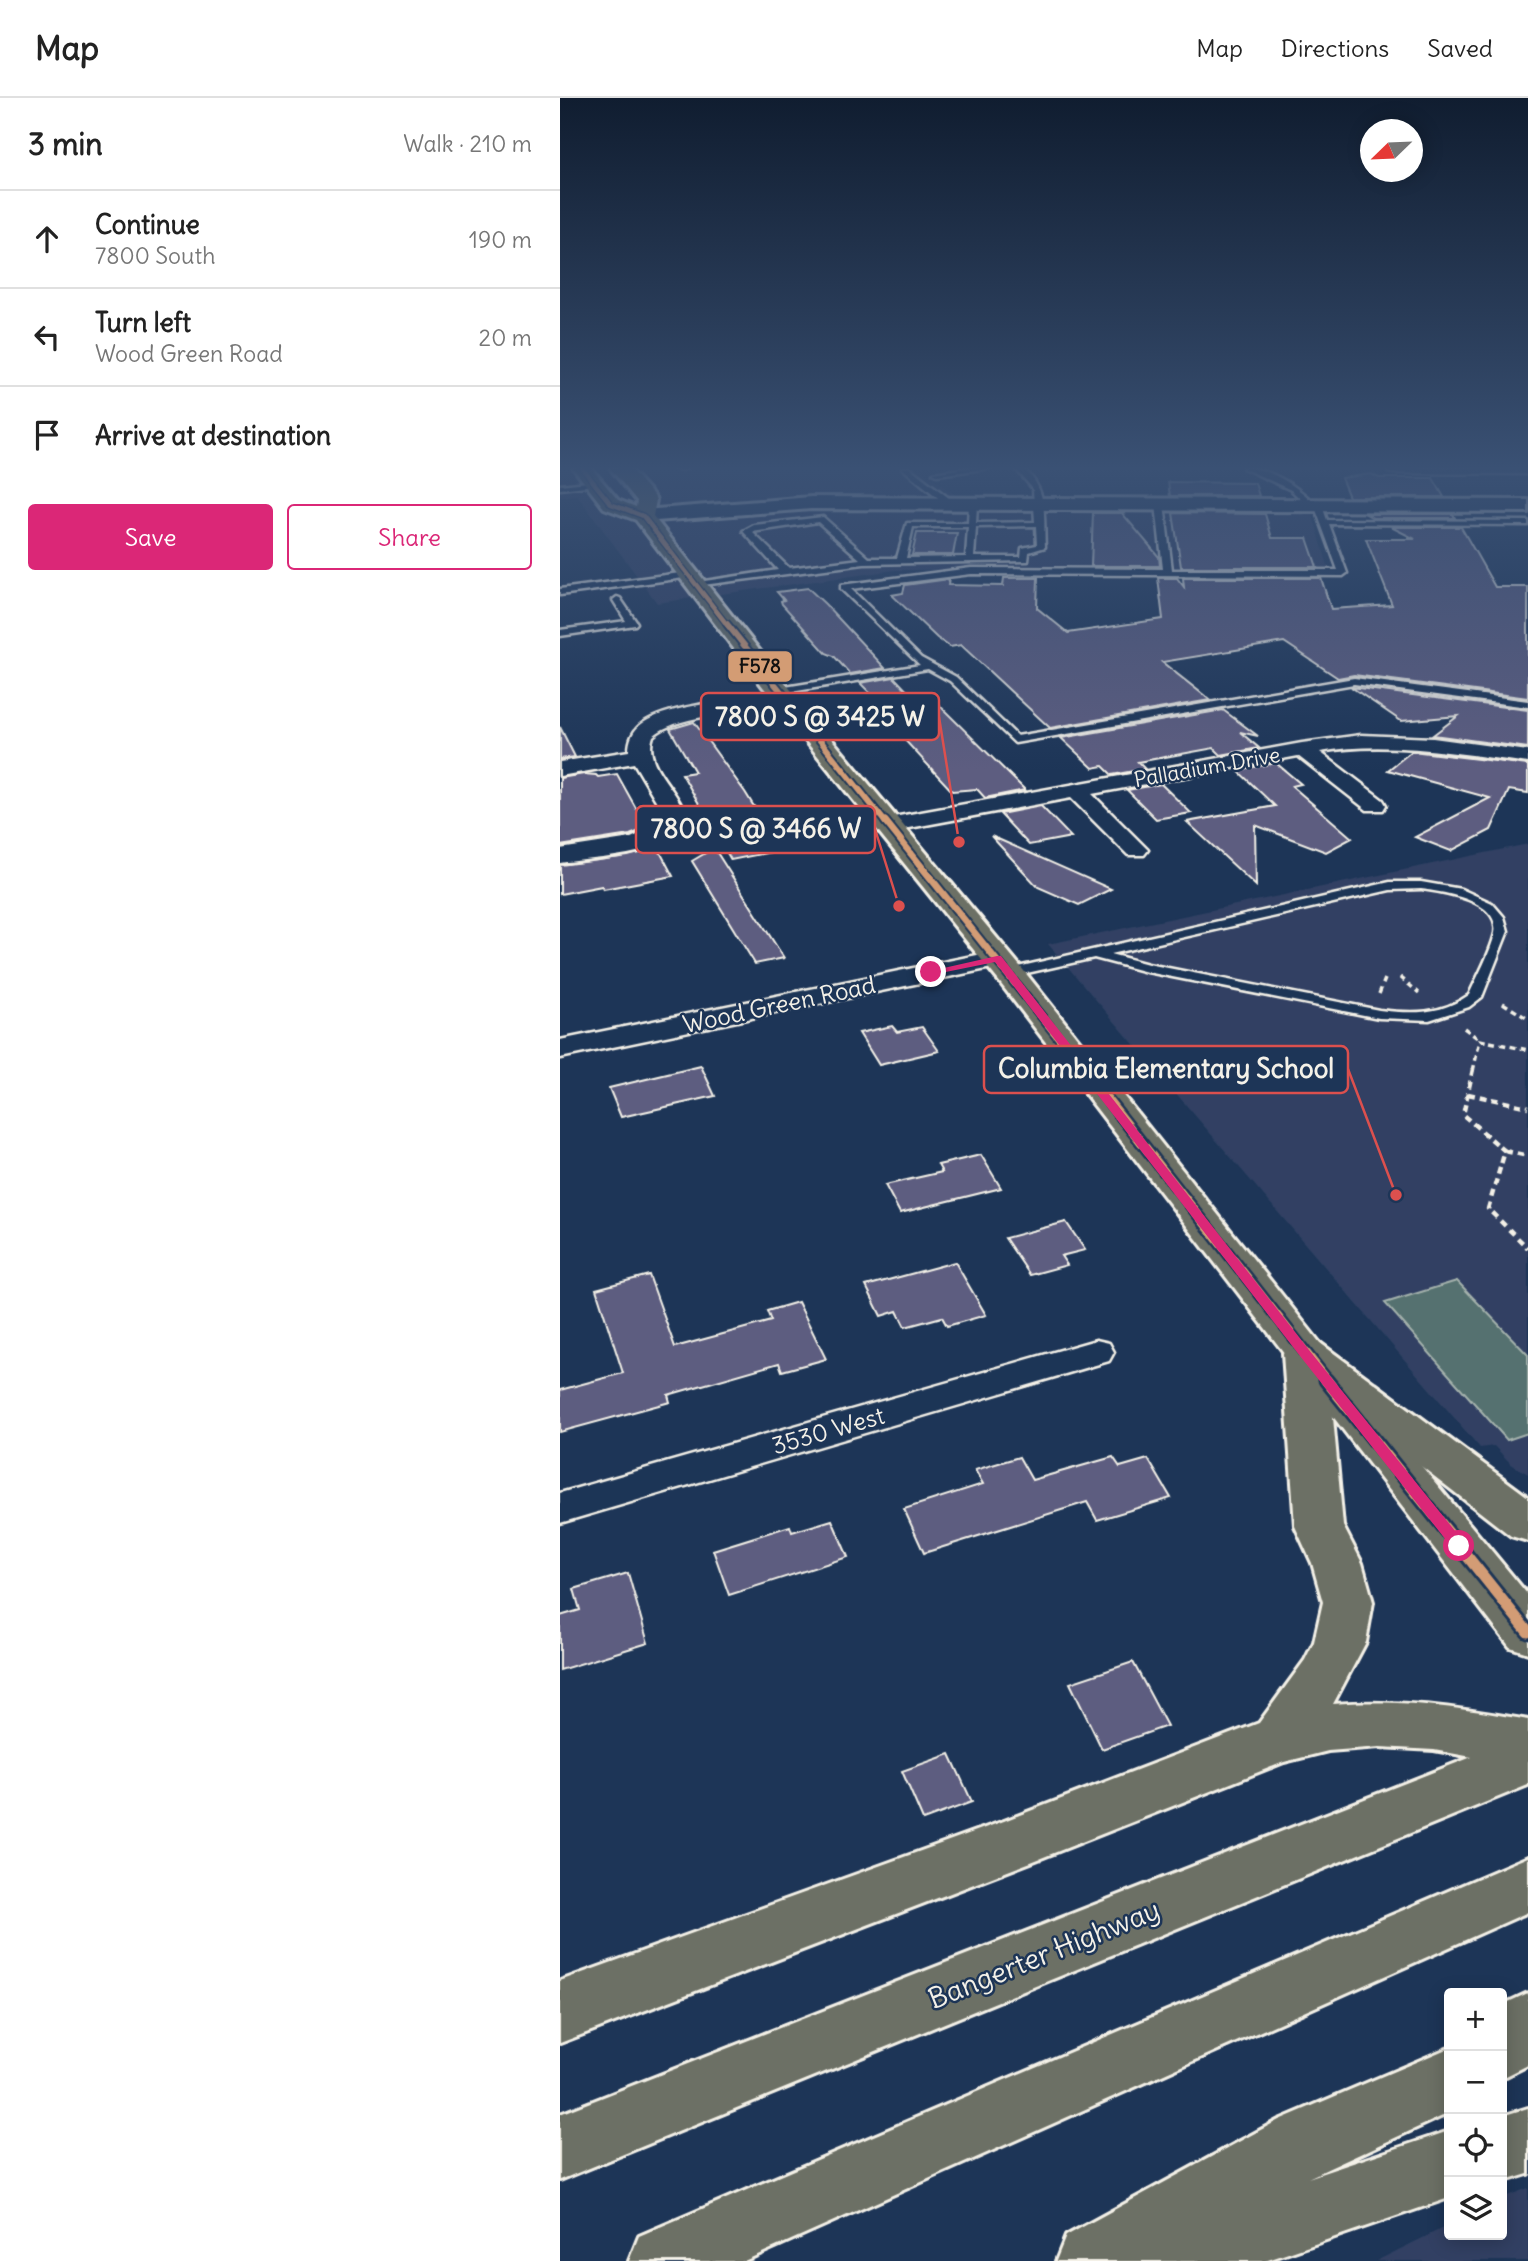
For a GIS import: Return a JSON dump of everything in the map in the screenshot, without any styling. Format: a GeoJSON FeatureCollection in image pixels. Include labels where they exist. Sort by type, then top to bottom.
{"type":"FeatureCollection","features":[{"type":"Feature","properties":{"kind":"main road"},"geometry":{"type":"LineString","coordinates":[[684,569],[1003,966],[1304,1353],[1528,1632]]}},
{"type":"Feature","properties":{"kind":"main road"},"geometry":{"type":"LineString","coordinates":[[1304,1353],[1528,1523]]}},
{"type":"Feature","properties":{"kind":"main road"},"geometry":{"type":"LineString","coordinates":[[1278,1740],[1324,1675],[1340,1643],[1348,1602],[1337,1563],[1320,1526],[1304,1353]]}},
{"type":"Feature","properties":{"kind":"main road"},"geometry":{"type":"LineString","coordinates":[[560,2012],[1011,1844],[1278,1740],[1328,1728],[1380,1724],[1434,1727],[1528,1745]]}},
{"type":"Feature","properties":{"kind":"main road","name":"Bangerter Highway"},"geometry":{"type":"LineString","coordinates":[[560,2147],[1528,1760]]}},
{"type":"Feature","properties":{"kind":"main road"},"geometry":{"type":"LineString","coordinates":[[664,2261],[1528,1884]]}},
{"type":"Feature","properties":{"kind":"main road"},"geometry":{"type":"LineString","coordinates":[[1507,2042],[1528,2024]]}},
{"type":"Feature","properties":{"kind":"main road"},"geometry":{"type":"LineString","coordinates":[[1091,2261],[1303,2144],[1444,2082]]}},
{"type":"Feature","properties":{"kind":"main road"},"geometry":{"type":"LineString","coordinates":[[1507,2147],[1528,2141]]}},
{"type":"Feature","properties":{"kind":"main road"},"geometry":{"type":"LineString","coordinates":[[1163,2261],[1444,2167]]}},
{"type":"Feature","properties":{"kind":"street"},"geometry":{"type":"LineString","coordinates":[[560,769],[641,746],[650,727],[666,721],[783,695]]}},
{"type":"Feature","properties":{"kind":"street","name":"Palladium Drive"},"geometry":{"type":"LineString","coordinates":[[888,825],[1357,741],[1399,741],[1528,757]]}},
{"type":"Feature","properties":{"kind":"street"},"geometry":{"type":"LineString","coordinates":[[560,856],[641,842],[657,837],[674,826],[675,814],[641,746]]}},
{"type":"Feature","properties":{"kind":"street"},"geometry":{"type":"LineString","coordinates":[[1302,750],[1375,805]]}},
{"type":"Feature","properties":{"kind":"street"},"geometry":{"type":"LineString","coordinates":[[1076,791],[1136,850]]}},
{"type":"Feature","properties":{"kind":"street","name":"Wood Green Road"},"geometry":{"type":"LineString","coordinates":[[560,1049],[1003,966]]}},
{"type":"Feature","properties":{"kind":"street","name":"3530 West"},"geometry":{"type":"LineString","coordinates":[[560,1508],[1096,1352]]}},
{"type":"Feature","properties":{"kind":"lane"},"geometry":{"type":"LineString","coordinates":[[782,569],[788,571]]}},
{"type":"Feature","properties":{"kind":"lane"},"geometry":{"type":"LineString","coordinates":[[560,592],[804,569]]}},
{"type":"Feature","properties":{"kind":"lane"},"geometry":{"type":"LineString","coordinates":[[1341,569],[1343,573],[961,572],[844,587],[918,660],[953,678],[1016,740],[1354,681],[1528,704]]}},
{"type":"Feature","properties":{"kind":"lane"},"geometry":{"type":"LineString","coordinates":[[560,633],[632,623],[617,600]]}},
{"type":"Feature","properties":{"kind":"lane"},"geometry":{"type":"LineString","coordinates":[[783,695],[930,666]]}},
{"type":"Feature","properties":{"kind":"lane"},"geometry":{"type":"LineString","coordinates":[[1003,966],[1095,954],[1199,928],[1404,884],[1439,887],[1476,899],[1496,914],[1502,931],[1475,997],[1457,1009],[1429,1016],[1379,1014],[1147,968],[1095,954]]}},
{"type":"Feature","properties":{"kind":"path"},"geometry":{"type":"LineString","coordinates":[[1400,977],[1420,994]]}},
{"type":"Feature","properties":{"kind":"path"},"geometry":{"type":"LineString","coordinates":[[1503,1003],[1528,1019]]}},
{"type":"Feature","properties":{"kind":"path"},"geometry":{"type":"LineString","coordinates":[[1461,1026],[1480,1040],[1528,1050]]}},
{"type":"Feature","properties":{"kind":"path"},"geometry":{"type":"LineString","coordinates":[[1480,1040],[1463,1115],[1505,1151],[1528,1156]]}},
{"type":"Feature","properties":{"kind":"path"},"geometry":{"type":"LineString","coordinates":[[1468,1094],[1528,1107]]}},
{"type":"Feature","properties":{"kind":"path"},"geometry":{"type":"LineString","coordinates":[[1505,1151],[1488,1209],[1528,1248]]}},
{"type":"Feature","properties":{"kind":"shaded area"},"geometry":{"type":"Polygon","coordinates":[[[632,569],[1329,569],[896,570],[657,603],[632,569]]]}},
{"type":"Feature","properties":{"kind":"shaded area"},"geometry":{"type":"Polygon","coordinates":[[[1528,844],[1528,1474],[1511,1464],[1494,1446],[1480,1448],[1048,944],[1528,844]]]}},
{"type":"Feature","properties":{"kind":"shaded area"},"geometry":{"type":"Polygon","coordinates":[[[1528,2188],[1528,2261],[1376,2261],[1444,2227],[1444,2240],[1507,2240],[1507,2196],[1528,2188]]]}},
{"type":"Feature","properties":{"kind":"green space"},"geometry":{"type":"Polygon","coordinates":[[[1457,1281],[1528,1355],[1528,1433],[1507,1440],[1385,1303],[1457,1281]]]}},
{"type":"Feature","properties":{"kind":"building"},"geometry":{"type":"Polygon","coordinates":[[[1378,569],[1485,569],[1495,587],[1528,587],[1528,698],[1354,675],[1338,678],[1284,642],[1162,662],[1210,700],[1050,728],[961,645],[950,647],[937,638],[892,595],[903,593],[905,585],[949,579],[948,585],[1003,586],[1004,578],[1038,578],[1037,608],[1068,633],[1163,619],[1158,578],[1177,578],[1184,587],[1183,578],[1321,578],[1331,609],[1392,605],[1378,569]]]}},
{"type":"Feature","properties":{"kind":"building"},"geometry":{"type":"Polygon","coordinates":[[[808,588],[885,668],[850,674],[834,656],[826,653],[782,604],[781,601],[784,600],[777,592],[808,588]]]}},
{"type":"Feature","properties":{"kind":"building"},"geometry":{"type":"Polygon","coordinates":[[[894,677],[914,698],[933,699],[1025,790],[985,798],[977,789],[952,791],[876,709],[884,707],[860,683],[894,677]]]}},
{"type":"Feature","properties":{"kind":"building"},"geometry":{"type":"Polygon","coordinates":[[[1351,687],[1528,710],[1528,748],[1433,735],[1458,716],[1401,721],[1351,687]]]}},
{"type":"Feature","properties":{"kind":"building"},"geometry":{"type":"Polygon","coordinates":[[[1223,710],[1258,736],[1240,732],[1259,748],[1221,755],[1214,748],[1138,762],[1145,769],[1112,775],[1103,766],[1093,768],[1061,738],[1223,710]]]}},
{"type":"Feature","properties":{"kind":"building"},"geometry":{"type":"Polygon","coordinates":[[[694,722],[745,792],[781,850],[731,860],[682,774],[695,772],[670,729],[694,722]]]}},
{"type":"Feature","properties":{"kind":"building"},"geometry":{"type":"Polygon","coordinates":[[[560,727],[575,757],[560,759],[560,727]]]}},
{"type":"Feature","properties":{"kind":"building"},"geometry":{"type":"Polygon","coordinates":[[[1412,751],[1528,765],[1528,793],[1509,790],[1491,830],[1451,851],[1415,837],[1490,798],[1388,770],[1412,751]]]}},
{"type":"Feature","properties":{"kind":"building"},"geometry":{"type":"Polygon","coordinates":[[[1276,763],[1301,784],[1292,786],[1352,838],[1326,852],[1255,825],[1256,886],[1187,822],[1275,806],[1237,770],[1276,763]]]}},
{"type":"Feature","properties":{"kind":"building"},"geometry":{"type":"Polygon","coordinates":[[[584,774],[598,777],[617,774],[647,828],[630,835],[560,846],[560,778],[584,774]]]}},
{"type":"Feature","properties":{"kind":"building"},"geometry":{"type":"Polygon","coordinates":[[[1161,784],[1191,813],[1156,819],[1127,790],[1161,784]]]}},
{"type":"Feature","properties":{"kind":"building"},"geometry":{"type":"Polygon","coordinates":[[[1041,806],[1071,837],[1029,845],[1000,814],[1041,806]]]}},
{"type":"Feature","properties":{"kind":"building"},"geometry":{"type":"Polygon","coordinates":[[[991,836],[1111,889],[1079,905],[1038,887],[991,836]]]}},
{"type":"Feature","properties":{"kind":"building"},"geometry":{"type":"Polygon","coordinates":[[[658,848],[673,876],[560,894],[560,865],[628,856],[658,848]]]}},
{"type":"Feature","properties":{"kind":"building"},"geometry":{"type":"Polygon","coordinates":[[[714,848],[784,958],[755,964],[692,861],[714,848]]]}},
{"type":"Feature","properties":{"kind":"building"},"geometry":{"type":"Polygon","coordinates":[[[892,1026],[897,1032],[922,1027],[939,1051],[879,1065],[859,1033],[892,1026]]]}},
{"type":"Feature","properties":{"kind":"building"},"geometry":{"type":"Polygon","coordinates":[[[701,1066],[715,1096],[621,1117],[609,1088],[701,1066]]]}},
{"type":"Feature","properties":{"kind":"building"},"geometry":{"type":"Polygon","coordinates":[[[981,1155],[1001,1188],[900,1213],[885,1185],[942,1172],[938,1165],[981,1155]]]}},
{"type":"Feature","properties":{"kind":"building"},"geometry":{"type":"Polygon","coordinates":[[[1066,1222],[1085,1250],[1061,1256],[1067,1265],[1030,1275],[1005,1238],[1066,1222]]]}},
{"type":"Feature","properties":{"kind":"building"},"geometry":{"type":"Polygon","coordinates":[[[955,1262],[986,1315],[947,1326],[942,1317],[905,1327],[897,1311],[881,1316],[866,1286],[955,1262]]]}},
{"type":"Feature","properties":{"kind":"building"},"geometry":{"type":"Polygon","coordinates":[[[649,1275],[675,1347],[771,1321],[767,1311],[798,1302],[826,1359],[782,1371],[779,1363],[668,1395],[670,1402],[560,1432],[560,1390],[623,1373],[596,1289],[649,1275]]]}},
{"type":"Feature","properties":{"kind":"building"},"geometry":{"type":"Polygon","coordinates":[[[1019,1457],[1032,1480],[1113,1457],[1120,1467],[1148,1459],[1171,1498],[1097,1520],[1087,1502],[924,1553],[904,1509],[983,1484],[975,1470],[1019,1457]]]}},
{"type":"Feature","properties":{"kind":"building"},"geometry":{"type":"Polygon","coordinates":[[[832,1520],[848,1557],[729,1595],[713,1550],[790,1526],[792,1532],[832,1520]]]}},
{"type":"Feature","properties":{"kind":"building"},"geometry":{"type":"Polygon","coordinates":[[[628,1573],[648,1643],[560,1670],[560,1616],[580,1610],[574,1589],[628,1573]]]}},
{"type":"Feature","properties":{"kind":"building"},"geometry":{"type":"Polygon","coordinates":[[[1133,1662],[1167,1726],[1102,1749],[1070,1683],[1133,1662]]]}},
{"type":"Feature","properties":{"kind":"building"},"geometry":{"type":"Polygon","coordinates":[[[950,1754],[972,1802],[923,1820],[902,1771],[950,1754]]]}},
{"type":"Feature","properties":{"kind":"transit line","name":"F578"},"geometry":{"type":"LineString","coordinates":[[684,569],[786,700],[1009,973],[1305,1353],[1528,1632]]}},
{"type":"Feature","properties":{"kind":"place","name":"7800 S @ 3425 W"},"geometry":{"type":"Point","coordinates":[959,842]}},
{"type":"Feature","properties":{"kind":"place","name":"7800 S @ 3466 W"},"geometry":{"type":"Point","coordinates":[899,906]}},
{"type":"Feature","properties":{"kind":"place","name":"Columbia Elementary School"},"geometry":{"type":"Point","coordinates":[1396,1195]}},
{"type":"Feature","properties":{"kind":"route"},"geometry":{"type":"LineString","coordinates":[[931,972],[997,958],[1304,1353],[1459,1546]]}}]}
